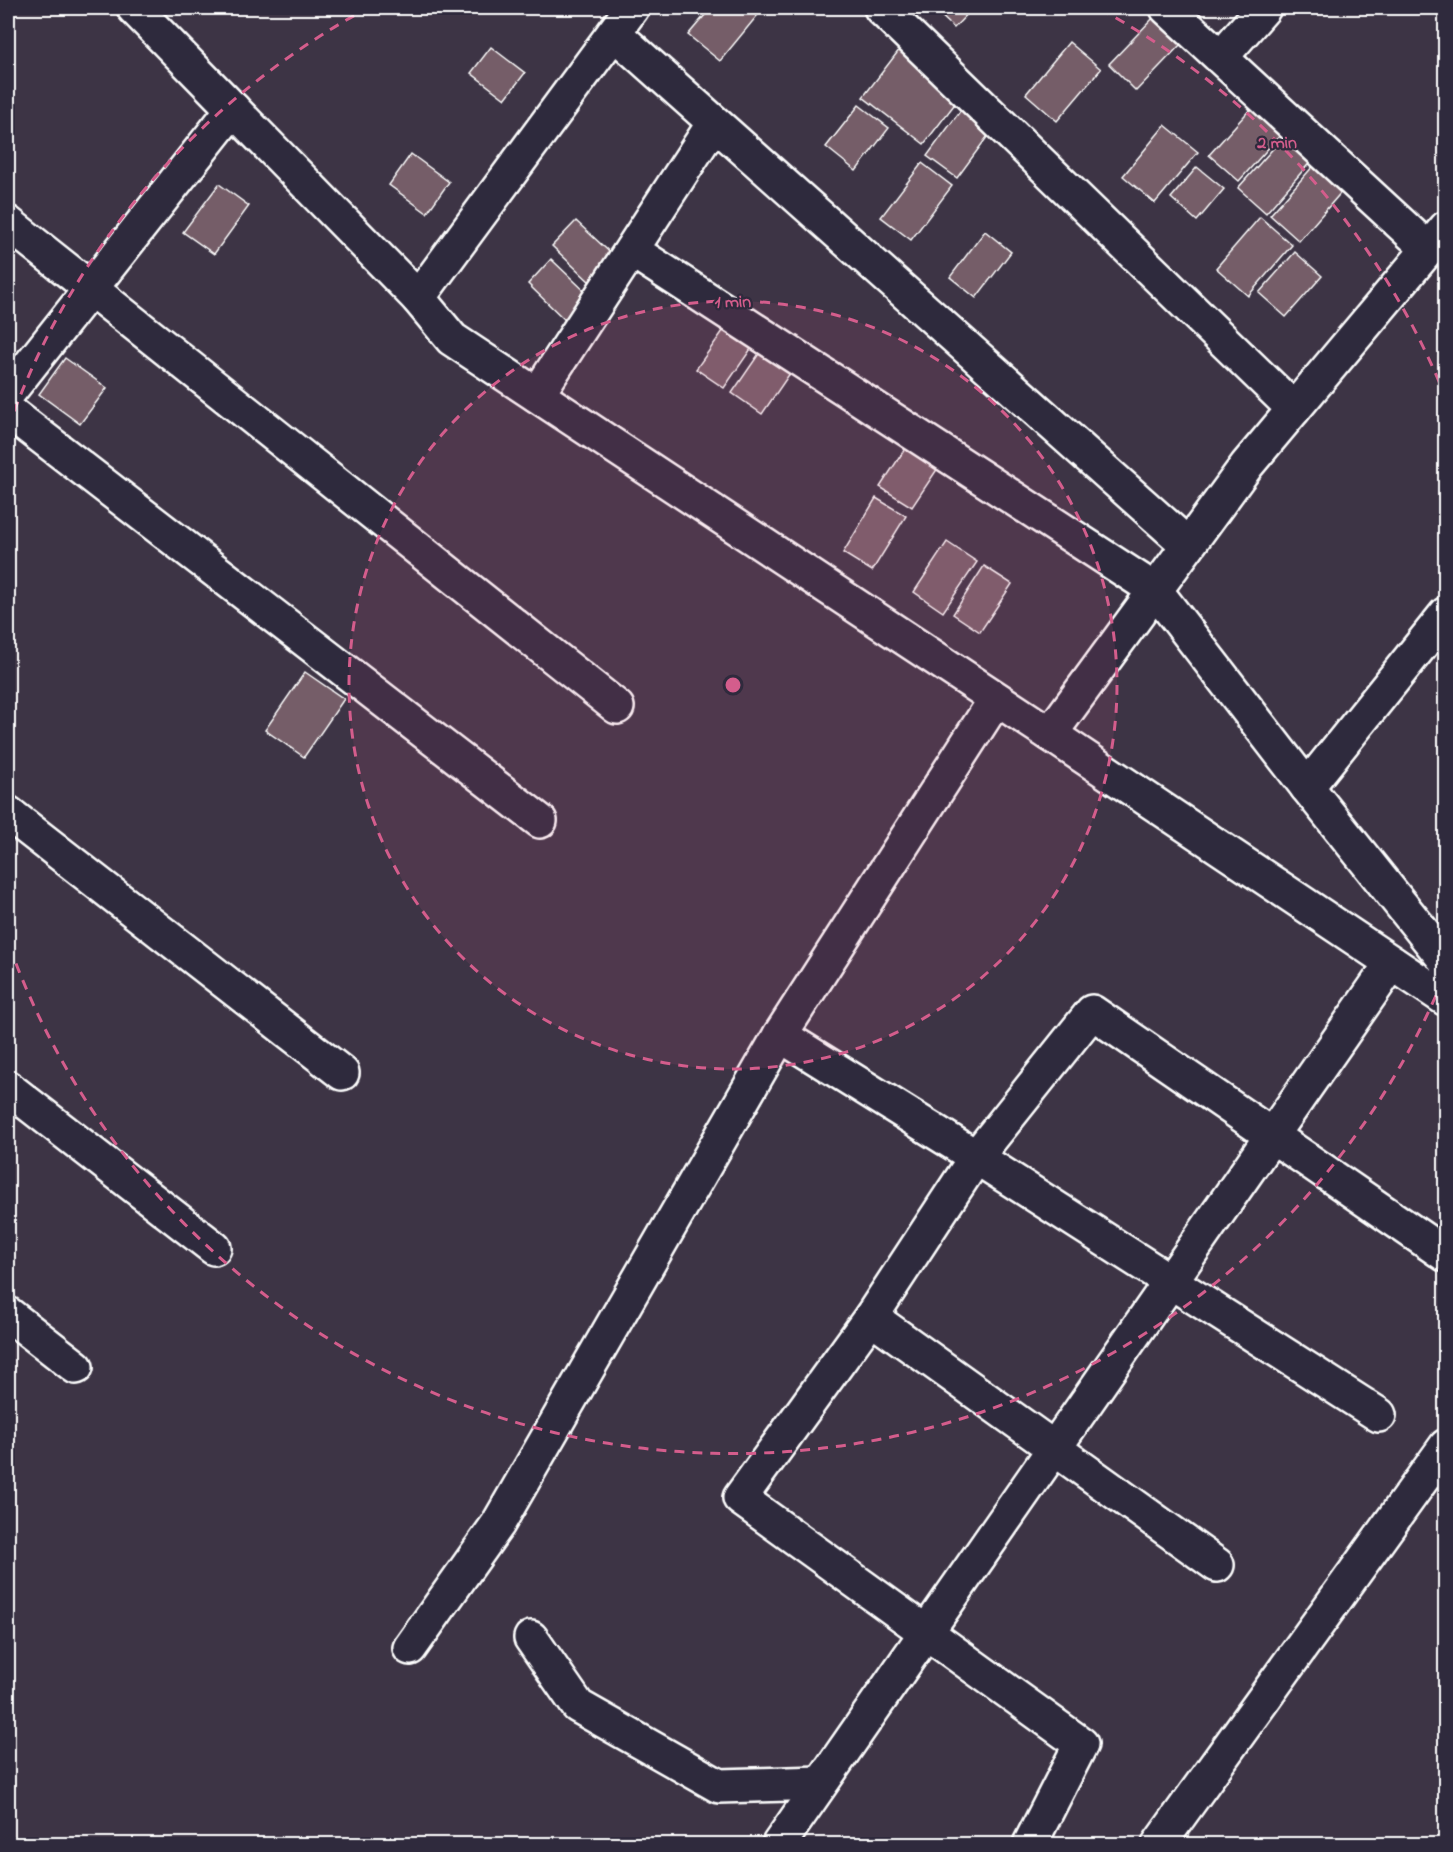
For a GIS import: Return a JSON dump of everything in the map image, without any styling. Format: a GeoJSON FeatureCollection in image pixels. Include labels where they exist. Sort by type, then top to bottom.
{"type":"FeatureCollection","features":[{"type":"Feature","properties":{"kind":"street"},"geometry":{"type":"LineString","coordinates":[[134,8],[418,298],[452,339],[1446,999]]}},
{"type":"Feature","properties":{"kind":"street"},"geometry":{"type":"LineString","coordinates":[[881,8],[1294,409]]}},
{"type":"Feature","properties":{"kind":"street"},"geometry":{"type":"LineString","coordinates":[[1050,734],[1246,465],[1437,239],[1221,57],[1167,8]]}},
{"type":"Feature","properties":{"kind":"street"},"geometry":{"type":"LineString","coordinates":[[1221,57],[1264,8]]}},
{"type":"Feature","properties":{"kind":"street"},"geometry":{"type":"LineString","coordinates":[[418,298],[623,20],[714,123],[1188,545]]}},
{"type":"Feature","properties":{"kind":"street"},"geometry":{"type":"LineString","coordinates":[[8,393],[233,109]]}},
{"type":"Feature","properties":{"kind":"street"},"geometry":{"type":"LineString","coordinates":[[537,395],[714,123]]}},
{"type":"Feature","properties":{"kind":"street"},"geometry":{"type":"LineString","coordinates":[[8,223],[617,707]]}},
{"type":"Feature","properties":{"kind":"street"},"geometry":{"type":"LineString","coordinates":[[633,252],[1155,590],[1306,787],[1446,962]]}},
{"type":"Feature","properties":{"kind":"street"},"geometry":{"type":"LineString","coordinates":[[8,411],[540,821]]}},
{"type":"Feature","properties":{"kind":"street"},"geometry":{"type":"LineString","coordinates":[[1306,787],[1446,614]]}},
{"type":"Feature","properties":{"kind":"street"},"geometry":{"type":"LineString","coordinates":[[410,1648],[498,1524],[780,1035],[996,699]]}},
{"type":"Feature","properties":{"kind":"street"},"geometry":{"type":"LineString","coordinates":[[8,813],[342,1073]]}},
{"type":"Feature","properties":{"kind":"street"},"geometry":{"type":"LineString","coordinates":[[779,1845],[1392,963]]}},
{"type":"Feature","properties":{"kind":"street"},"geometry":{"type":"LineString","coordinates":[[1030,1845],[1081,1744],[740,1498],[871,1317],[976,1157],[1092,1012],[1446,1255]]}},
{"type":"Feature","properties":{"kind":"street"},"geometry":{"type":"LineString","coordinates":[[780,1035],[976,1157],[1379,1415]]}},
{"type":"Feature","properties":{"kind":"street"},"geometry":{"type":"LineString","coordinates":[[8,1088],[214,1248]]}},
{"type":"Feature","properties":{"kind":"street"},"geometry":{"type":"LineString","coordinates":[[8,1314],[76,1367]]}},
{"type":"Feature","properties":{"kind":"street"},"geometry":{"type":"LineString","coordinates":[[871,1317],[1217,1565]]}},
{"type":"Feature","properties":{"kind":"street"},"geometry":{"type":"LineString","coordinates":[[1159,1845],[1446,1446]]}},
{"type":"Feature","properties":{"kind":"street"},"geometry":{"type":"LineString","coordinates":[[531,1638],[578,1706],[719,1786],[821,1783]]}},
{"type":"Feature","properties":{"kind":"building"},"geometry":{"type":"Polygon","coordinates":[[[711,8],[756,8],[761,11],[720,61],[688,35],[711,8]]]}},
{"type":"Feature","properties":{"kind":"building"},"geometry":{"type":"Polygon","coordinates":[[[933,8],[973,8],[954,28],[933,8]]]}},
{"type":"Feature","properties":{"kind":"building"},"geometry":{"type":"Polygon","coordinates":[[[1155,16],[1182,43],[1136,91],[1109,64],[1155,16]]]}},
{"type":"Feature","properties":{"kind":"building"},"geometry":{"type":"Polygon","coordinates":[[[1069,42],[1101,69],[1057,121],[1026,94],[1069,42]]]}},
{"type":"Feature","properties":{"kind":"building"},"geometry":{"type":"Polygon","coordinates":[[[903,45],[964,92],[924,144],[863,97],[903,45]]]}},
{"type":"Feature","properties":{"kind":"building"},"geometry":{"type":"Polygon","coordinates":[[[491,47],[525,73],[505,99],[471,73],[491,47]]]}},
{"type":"Feature","properties":{"kind":"building"},"geometry":{"type":"Polygon","coordinates":[[[966,103],[996,125],[957,178],[927,156],[966,103]]]}},
{"type":"Feature","properties":{"kind":"building"},"geometry":{"type":"Polygon","coordinates":[[[859,105],[889,128],[856,171],[826,147],[859,105]]]}},
{"type":"Feature","properties":{"kind":"building"},"geometry":{"type":"Polygon","coordinates":[[[1253,106],[1283,132],[1239,181],[1209,155],[1253,106]]]}},
{"type":"Feature","properties":{"kind":"building"},"geometry":{"type":"Polygon","coordinates":[[[1165,125],[1198,152],[1155,203],[1123,176],[1165,125]]]}},
{"type":"Feature","properties":{"kind":"building"},"geometry":{"type":"Polygon","coordinates":[[[1285,135],[1313,159],[1266,213],[1238,188],[1285,135]]]}},
{"type":"Feature","properties":{"kind":"building"},"geometry":{"type":"Polygon","coordinates":[[[411,154],[449,182],[427,213],[389,185],[411,154]]]}},
{"type":"Feature","properties":{"kind":"building"},"geometry":{"type":"Polygon","coordinates":[[[922,163],[952,186],[911,240],[881,217],[922,163]]]}},
{"type":"Feature","properties":{"kind":"building"},"geometry":{"type":"Polygon","coordinates":[[[1315,164],[1344,189],[1299,241],[1270,215],[1315,164]]]}},
{"type":"Feature","properties":{"kind":"building"},"geometry":{"type":"Polygon","coordinates":[[[1197,167],[1224,189],[1197,221],[1171,198],[1197,167]]]}},
{"type":"Feature","properties":{"kind":"building"},"geometry":{"type":"Polygon","coordinates":[[[219,184],[249,206],[214,254],[183,232],[219,184]]]}},
{"type":"Feature","properties":{"kind":"building"},"geometry":{"type":"Polygon","coordinates":[[[1260,217],[1292,245],[1248,296],[1216,268],[1260,217]]]}},
{"type":"Feature","properties":{"kind":"building"},"geometry":{"type":"Polygon","coordinates":[[[576,221],[616,258],[592,284],[552,246],[576,221]]]}},
{"type":"Feature","properties":{"kind":"building"},"geometry":{"type":"Polygon","coordinates":[[[985,231],[1011,252],[976,298],[950,277],[985,231]]]}},
{"type":"Feature","properties":{"kind":"building"},"geometry":{"type":"Polygon","coordinates":[[[1295,252],[1322,276],[1286,317],[1259,293],[1295,252]]]}},
{"type":"Feature","properties":{"kind":"building"},"geometry":{"type":"Polygon","coordinates":[[[551,259],[591,297],[567,322],[528,284],[551,259]]]}},
{"type":"Feature","properties":{"kind":"building"},"geometry":{"type":"Polygon","coordinates":[[[735,314],[762,333],[724,388],[696,369],[735,314]]]}},
{"type":"Feature","properties":{"kind":"building"},"geometry":{"type":"Polygon","coordinates":[[[767,342],[797,363],[762,414],[732,393],[767,342]]]}},
{"type":"Feature","properties":{"kind":"building"},"geometry":{"type":"Polygon","coordinates":[[[65,358],[107,388],[80,424],[39,394],[65,358]]]}},
{"type":"Feature","properties":{"kind":"building"},"geometry":{"type":"Polygon","coordinates":[[[916,432],[948,453],[912,507],[880,487],[916,432]]]}},
{"type":"Feature","properties":{"kind":"building"},"geometry":{"type":"Polygon","coordinates":[[[876,498],[906,516],[872,571],[843,553],[876,498]]]}},
{"type":"Feature","properties":{"kind":"building"},"geometry":{"type":"Polygon","coordinates":[[[947,542],[977,562],[943,612],[914,592],[947,542]]]}},
{"type":"Feature","properties":{"kind":"building"},"geometry":{"type":"Polygon","coordinates":[[[984,566],[1012,584],[980,632],[953,614],[984,566]]]}},
{"type":"Feature","properties":{"kind":"building"},"geometry":{"type":"Polygon","coordinates":[[[305,672],[344,699],[304,757],[265,730],[305,672]]]}}]}
